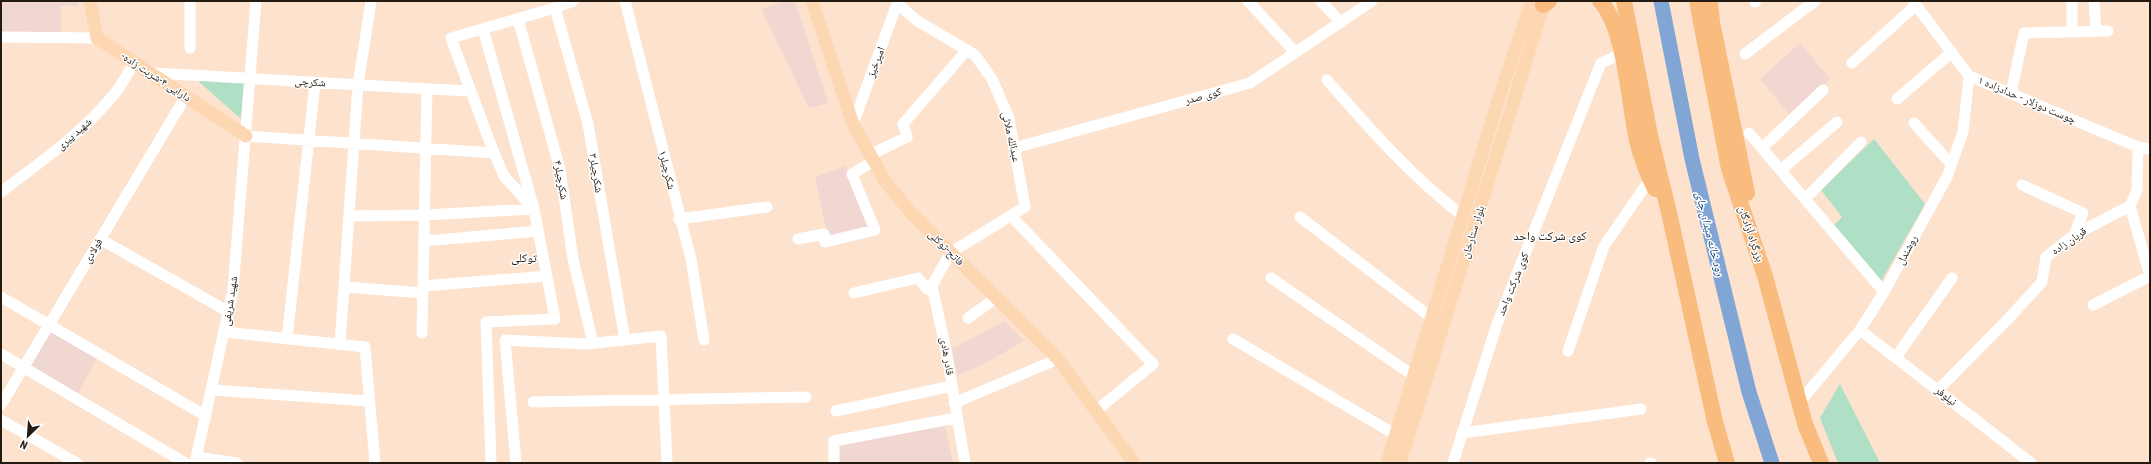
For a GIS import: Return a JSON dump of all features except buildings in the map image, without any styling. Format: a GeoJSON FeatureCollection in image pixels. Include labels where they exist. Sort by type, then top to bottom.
{"type":"FeatureCollection","features":[{"type":"Feature","properties":{"kind":"highway"},"geometry":{"type":"LineString","coordinates":[[1600,1],[1608,9],[1621,54],[1638,142],[1650,180],[1670,217]]}},
{"type":"Feature","properties":{"kind":"highway"},"geometry":{"type":"LineString","coordinates":[[1624,1],[1650,135],[1670,217],[1715,422],[1727,463]]}},
{"type":"Feature","properties":{"kind":"highway","name":"بزرگراه آزادگان"},"geometry":{"type":"LineString","coordinates":[[1697,1],[1729,169],[1765,276],[1805,424],[1821,463]]}},
{"type":"Feature","properties":{"kind":"highway"},"geometry":{"type":"LineString","coordinates":[[1710,1],[1712,22],[1743,177],[1758,230],[1765,276]]}},
{"type":"Feature","properties":{"kind":"main road"},"geometry":{"type":"LineString","coordinates":[[90,1],[97,38]]}},
{"type":"Feature","properties":{"kind":"main road","name":"فاتح-توکلی"},"geometry":{"type":"LineString","coordinates":[[812,1],[853,124],[885,181],[910,212],[1058,359],[1133,463]]}},
{"type":"Feature","properties":{"kind":"main road","name":"بلوار ستارخان"},"geometry":{"type":"LineString","coordinates":[[1387,463],[1501,92],[1542,2]]}},
{"type":"Feature","properties":{"kind":"main road","name":"بلوار ستارخان"},"geometry":{"type":"LineString","coordinates":[[1400,463],[1542,2]]}},
{"type":"Feature","properties":{"kind":"main road","name":"-دارایی ۴-شربت زاده"},"geometry":{"type":"LineString","coordinates":[[97,38],[246,136]]}},
{"type":"Feature","properties":{"kind":"street"},"geometry":{"type":"LineString","coordinates":[[190,1],[190,48]]}},
{"type":"Feature","properties":{"kind":"street","name":"شهید شریفى"},"geometry":{"type":"LineString","coordinates":[[196,460],[233,290],[256,1]]}},
{"type":"Feature","properties":{"kind":"street"},"geometry":{"type":"LineString","coordinates":[[340,344],[358,86],[371,1]]}},
{"type":"Feature","properties":{"kind":"street"},"geometry":{"type":"LineString","coordinates":[[534,209],[504,176],[470,91],[451,38],[555,8],[573,1]]}},
{"type":"Feature","properties":{"kind":"street","name":"شکرچیلر۱"},"geometry":{"type":"LineString","coordinates":[[625,1],[690,259],[704,340]]}},
{"type":"Feature","properties":{"kind":"street"},"geometry":{"type":"LineString","coordinates":[[1248,1],[1295,52]]}},
{"type":"Feature","properties":{"kind":"street"},"geometry":{"type":"LineString","coordinates":[[1322,1],[1341,23]]}},
{"type":"Feature","properties":{"kind":"street","name":"کوی صدر"},"geometry":{"type":"LineString","coordinates":[[1014,148],[1250,83],[1372,1]]}},
{"type":"Feature","properties":{"kind":"street"},"geometry":{"type":"LineString","coordinates":[[1746,54],[1815,1]]}},
{"type":"Feature","properties":{"kind":"street"},"geometry":{"type":"LineString","coordinates":[[2072,1],[2072,32]]}},
{"type":"Feature","properties":{"kind":"street"},"geometry":{"type":"LineString","coordinates":[[2094,1],[2096,31]]}},
{"type":"Feature","properties":{"kind":"street","name":"امیرخیز"},"geometry":{"type":"LineString","coordinates":[[853,124],[898,2]]}},
{"type":"Feature","properties":{"kind":"street","name":"عبدالله ملائی"},"geometry":{"type":"LineString","coordinates":[[898,2],[916,20],[975,55],[992,79],[1008,118],[1025,207],[950,252]]}},
{"type":"Feature","properties":{"kind":"street"},"geometry":{"type":"LineString","coordinates":[[1852,63],[1914,3]]}},
{"type":"Feature","properties":{"kind":"street","name":"چوست دوزلار - حدادزاده ۱"},"geometry":{"type":"LineString","coordinates":[[1914,3],[1970,76],[2138,147],[2150,149]]}},
{"type":"Feature","properties":{"kind":"street","name":"شکرچیلر۳"},"geometry":{"type":"LineString","coordinates":[[555,8],[588,124],[625,340]]}},
{"type":"Feature","properties":{"kind":"street","name":"شکرچیلر۴"},"geometry":{"type":"LineString","coordinates":[[518,19],[560,169],[573,259],[593,343]]}},
{"type":"Feature","properties":{"kind":"street"},"geometry":{"type":"LineString","coordinates":[[483,29],[534,209],[555,319],[486,322],[490,463]]}},
{"type":"Feature","properties":{"kind":"street"},"geometry":{"type":"LineString","coordinates":[[2010,93],[2024,33],[2108,31]]}},
{"type":"Feature","properties":{"kind":"street"},"geometry":{"type":"LineString","coordinates":[[1,37],[97,38]]}},
{"type":"Feature","properties":{"kind":"street"},"geometry":{"type":"LineString","coordinates":[[798,239],[824,234],[825,242],[875,230],[852,174],[872,158],[907,137],[904,124],[967,50]]}},
{"type":"Feature","properties":{"kind":"street"},"geometry":{"type":"LineString","coordinates":[[1897,98],[1952,52]]}},
{"type":"Feature","properties":{"kind":"street","name":"کوی شرکت واحد"},"geometry":{"type":"LineString","coordinates":[[1453,463],[1497,324],[1601,63],[1621,54]]}},
{"type":"Feature","properties":{"kind":"street","name":"شهید پیری"},"geometry":{"type":"LineString","coordinates":[[1,192],[93,118],[117,91],[134,63]]}},
{"type":"Feature","properties":{"kind":"street","name":"شکرچی"},"geometry":{"type":"LineString","coordinates":[[150,73],[250,77],[358,86],[470,91]]}},
{"type":"Feature","properties":{"kind":"street","name":"روشندل"},"geometry":{"type":"LineString","coordinates":[[1799,403],[1860,330],[1884,292],[1947,177],[1963,132],[1970,76]]}},
{"type":"Feature","properties":{"kind":"street"},"geometry":{"type":"LineString","coordinates":[[1327,80],[1386,147],[1436,195],[1463,216]]}},
{"type":"Feature","properties":{"kind":"street"},"geometry":{"type":"LineString","coordinates":[[288,339],[315,83]]}},
{"type":"Feature","properties":{"kind":"street"},"geometry":{"type":"LineString","coordinates":[[422,333],[427,89]]}},
{"type":"Feature","properties":{"kind":"street"},"geometry":{"type":"LineString","coordinates":[[1762,148],[1823,90]]}},
{"type":"Feature","properties":{"kind":"street","name":"فولادی"},"geometry":{"type":"LineString","coordinates":[[1,405],[186,96]]}},
{"type":"Feature","properties":{"kind":"street"},"geometry":{"type":"LineString","coordinates":[[1781,170],[1838,122]]}},
{"type":"Feature","properties":{"kind":"street"},"geometry":{"type":"LineString","coordinates":[[1914,123],[1951,164]]}},
{"type":"Feature","properties":{"kind":"street"},"geometry":{"type":"LineString","coordinates":[[1749,132],[1884,292]]}},
{"type":"Feature","properties":{"kind":"street"},"geometry":{"type":"LineString","coordinates":[[246,136],[354,142],[494,153]]}},
{"type":"Feature","properties":{"kind":"street"},"geometry":{"type":"LineString","coordinates":[[1805,199],[1861,142]]}},
{"type":"Feature","properties":{"kind":"street"},"geometry":{"type":"LineString","coordinates":[[2093,305],[2150,276],[2130,206],[2137,190],[2138,147]]}},
{"type":"Feature","properties":{"kind":"street"},"geometry":{"type":"LineString","coordinates":[[1568,351],[1604,246],[1650,180]]}},
{"type":"Feature","properties":{"kind":"street"},"geometry":{"type":"LineString","coordinates":[[2022,185],[2084,213],[2074,236]]}},
{"type":"Feature","properties":{"kind":"street"},"geometry":{"type":"LineString","coordinates":[[679,219],[767,206]]}},
{"type":"Feature","properties":{"kind":"street","name":"قربان زاده"},"geometry":{"type":"LineString","coordinates":[[1938,390],[2009,318],[2042,282],[2046,257],[2074,236],[2130,206]]}},
{"type":"Feature","properties":{"kind":"street"},"geometry":{"type":"LineString","coordinates":[[349,216],[424,215],[534,209]]}},
{"type":"Feature","properties":{"kind":"street"},"geometry":{"type":"LineString","coordinates":[[1010,216],[1153,364],[1096,411]]}},
{"type":"Feature","properties":{"kind":"street"},"geometry":{"type":"LineString","coordinates":[[1300,217],[1432,318]]}},
{"type":"Feature","properties":{"kind":"street"},"geometry":{"type":"LineString","coordinates":[[424,241],[538,231]]}},
{"type":"Feature","properties":{"kind":"street"},"geometry":{"type":"LineString","coordinates":[[100,239],[229,312]]}},
{"type":"Feature","properties":{"kind":"street"},"geometry":{"type":"LineString","coordinates":[[854,293],[918,278],[927,290],[932,286],[950,252]]}},
{"type":"Feature","properties":{"kind":"street"},"geometry":{"type":"LineString","coordinates":[[344,287],[423,290],[546,276]]}},
{"type":"Feature","properties":{"kind":"street"},"geometry":{"type":"LineString","coordinates":[[1271,278],[1414,376]]}},
{"type":"Feature","properties":{"kind":"street"},"geometry":{"type":"LineString","coordinates":[[1896,357],[1952,278]]}},
{"type":"Feature","properties":{"kind":"street","name":"قادر هادی"},"geometry":{"type":"LineString","coordinates":[[932,286],[946,350],[956,418],[965,463]]}},
{"type":"Feature","properties":{"kind":"street"},"geometry":{"type":"LineString","coordinates":[[1,297],[50,324],[206,416]]}},
{"type":"Feature","properties":{"kind":"street"},"geometry":{"type":"LineString","coordinates":[[968,318],[996,298]]}},
{"type":"Feature","properties":{"kind":"street","name":"نیلوفر"},"geometry":{"type":"LineString","coordinates":[[1860,330],[2031,463]]}},
{"type":"Feature","properties":{"kind":"street"},"geometry":{"type":"LineString","coordinates":[[225,332],[365,347],[375,463]]}},
{"type":"Feature","properties":{"kind":"street"},"geometry":{"type":"LineString","coordinates":[[516,463],[505,340],[593,343],[661,336],[667,463]]}},
{"type":"Feature","properties":{"kind":"street"},"geometry":{"type":"LineString","coordinates":[[1233,339],[1396,435]]}},
{"type":"Feature","properties":{"kind":"street"},"geometry":{"type":"LineString","coordinates":[[1,354],[185,463]]}},
{"type":"Feature","properties":{"kind":"street"},"geometry":{"type":"LineString","coordinates":[[954,403],[1058,359]]}},
{"type":"Feature","properties":{"kind":"street"},"geometry":{"type":"LineString","coordinates":[[836,411],[952,386]]}},
{"type":"Feature","properties":{"kind":"street"},"geometry":{"type":"LineString","coordinates":[[212,390],[369,402]]}},
{"type":"Feature","properties":{"kind":"street"},"geometry":{"type":"LineString","coordinates":[[533,402],[806,397]]}},
{"type":"Feature","properties":{"kind":"street"},"geometry":{"type":"LineString","coordinates":[[1462,433],[1641,409]]}},
{"type":"Feature","properties":{"kind":"street"},"geometry":{"type":"LineString","coordinates":[[834,463],[834,441],[956,418]]}},
{"type":"Feature","properties":{"kind":"street"},"geometry":{"type":"LineString","coordinates":[[1,420],[77,463]]}},
{"type":"Feature","properties":{"kind":"street"},"geometry":{"type":"LineString","coordinates":[[196,460],[237,463]]}},
{"type":"Feature","properties":{"kind":"shaded area"},"geometry":{"type":"Polygon","coordinates":[[[1,1],[78,1],[79,6],[61,6],[61,33],[1,32],[1,1]]]}},
{"type":"Feature","properties":{"kind":"shaded area"},"geometry":{"type":"Polygon","coordinates":[[[786,1],[795,1],[828,103],[809,108],[761,9],[786,1]]]}},
{"type":"Feature","properties":{"kind":"shaded area"},"geometry":{"type":"Polygon","coordinates":[[[1800,43],[1830,79],[1789,114],[1760,79],[1800,43]]]}},
{"type":"Feature","properties":{"kind":"shaded area"},"geometry":{"type":"Polygon","coordinates":[[[846,166],[871,227],[828,238],[815,177],[846,166]]]}},
{"type":"Feature","properties":{"kind":"shaded area"},"geometry":{"type":"Polygon","coordinates":[[[1004,321],[1024,341],[989,361],[957,376],[952,349],[1004,321]]]}},
{"type":"Feature","properties":{"kind":"shaded area"},"geometry":{"type":"Polygon","coordinates":[[[49,330],[97,358],[76,397],[26,368],[49,330]]]}},
{"type":"Feature","properties":{"kind":"shaded area"},"geometry":{"type":"Polygon","coordinates":[[[944,422],[953,463],[837,463],[837,443],[944,422]]]}},
{"type":"Feature","properties":{"kind":"green space"},"geometry":{"type":"Polygon","coordinates":[[[197,80],[244,82],[241,119],[197,80]]]}},
{"type":"Feature","properties":{"kind":"green space"},"geometry":{"type":"Polygon","coordinates":[[[1874,139],[1925,204],[1880,283],[1833,226],[1842,217],[1821,190],[1874,139]]]}},
{"type":"Feature","properties":{"kind":"green space"},"geometry":{"type":"Polygon","coordinates":[[[1840,384],[1880,463],[1838,463],[1820,418],[1840,384]]]}},
{"type":"Feature","properties":{"kind":"waterway","name":"رود خانه میدان چای"},"geometry":{"type":"LineString","coordinates":[[1661,1],[1692,159],[1749,392],[1772,463]]}},
{"type":"Feature","properties":{"kind":"district","name":"کوی شرکت واحد"},"geometry":{"type":"Point","coordinates":[1550,236]}},
{"type":"Feature","properties":{"kind":"district","name":"توکلی"},"geometry":{"type":"Point","coordinates":[524,258]}}]}
